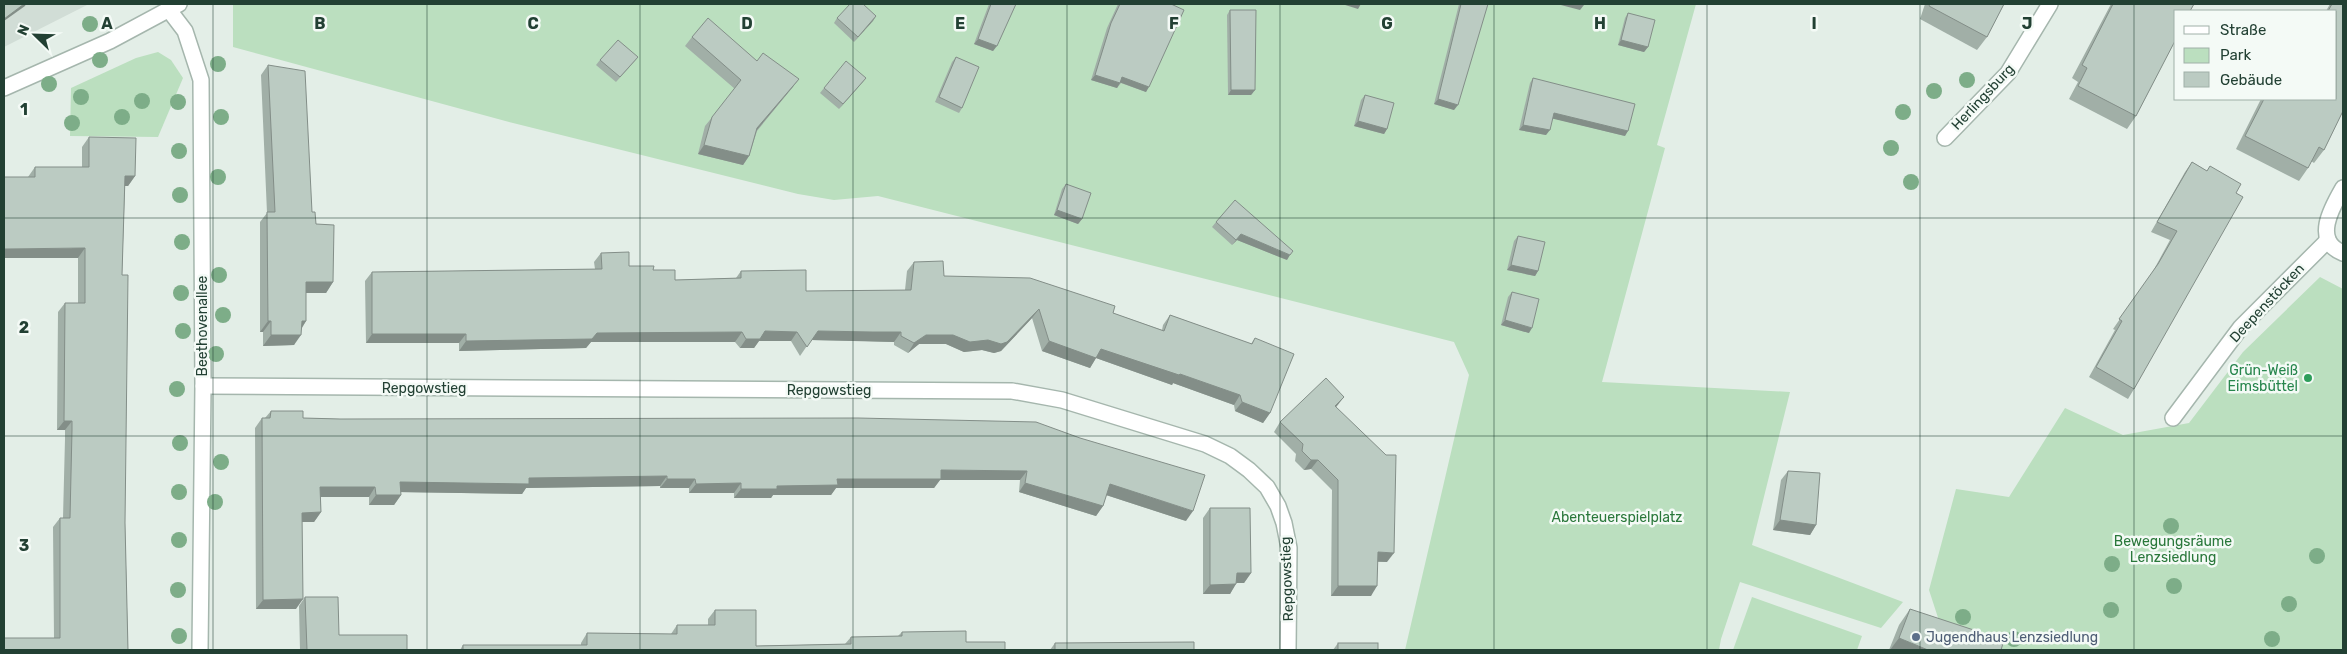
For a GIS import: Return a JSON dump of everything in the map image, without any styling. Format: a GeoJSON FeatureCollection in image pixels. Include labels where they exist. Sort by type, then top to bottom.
{"type":"FeatureCollection","features":[{"type":"Feature","properties":{"kind":"street","name":"Herlingsburg"},"geometry":{"type":"LineString","coordinates":[[1945,138],[2008,73],[2050,4]]}},
{"type":"Feature","properties":{"kind":"street"},"geometry":{"type":"LineString","coordinates":[[4,88],[110,41],[174,7]]}},
{"type":"Feature","properties":{"kind":"street","name":"Beethovenallee"},"geometry":{"type":"LineString","coordinates":[[174,7],[185,31],[201,80],[203,386],[200,650]]}},
{"type":"Feature","properties":{"kind":"street"},"geometry":{"type":"LineString","coordinates":[[2343,188],[2326,222],[2328,240],[2338,251],[2343,253]]}},
{"type":"Feature","properties":{"kind":"street","name":"Deepenstöcken"},"geometry":{"type":"LineString","coordinates":[[2173,418],[2241,327],[2328,240]]}},
{"type":"Feature","properties":{"kind":"street","name":"Repgowstieg"},"geometry":{"type":"LineString","coordinates":[[203,386],[1012,390],[1062,400],[1205,444],[1230,456],[1267,487],[1278,506],[1288,548],[1288,650]]}},
{"type":"Feature","properties":{"kind":"shaded area"},"geometry":{"type":"Polygon","coordinates":[[[4,4],[89,4],[4,47],[4,4]]]}},
{"type":"Feature","properties":{"kind":"green space","name":"Abenteuerspielplatz"},"geometry":{"type":"Polygon","coordinates":[[[233,4],[1696,4],[1657,145],[1665,148],[1602,382],[1790,392],[1752,545],[1903,602],[1881,628],[1740,582],[1719,650],[1405,650],[1469,375],[1454,342],[878,196],[834,200],[798,194],[513,123],[233,47],[233,4]]]}},
{"type":"Feature","properties":{"kind":"green space"},"geometry":{"type":"Polygon","coordinates":[[[158,52],[171,60],[183,78],[158,137],[70,136],[71,88],[136,58],[158,52]]]}},
{"type":"Feature","properties":{"kind":"green space","name":"Bewegungsräume Lenzsiedlung"},"geometry":{"type":"Polygon","coordinates":[[[2320,277],[2343,289],[2343,650],[1999,650],[1942,630],[1929,590],[1956,489],[2009,497],[2065,408],[2123,435],[2189,423],[2243,352],[2320,277]]]}},
{"type":"Feature","properties":{"kind":"green space"},"geometry":{"type":"Polygon","coordinates":[[[1752,597],[1862,636],[1857,650],[1733,650],[1752,597]]]}},
{"type":"Feature","properties":{"kind":"building"},"geometry":{"type":"Polygon","coordinates":[[[4,4],[24,4],[4,19],[4,4]]]}},
{"type":"Feature","properties":{"kind":"building"},"geometry":{"type":"Polygon","coordinates":[[[850,4],[863,4],[876,16],[858,37],[837,18],[850,4]]]}},
{"type":"Feature","properties":{"kind":"building"},"geometry":{"type":"Polygon","coordinates":[[[991,4],[1016,4],[997,46],[978,39],[991,4]]]}},
{"type":"Feature","properties":{"kind":"building"},"geometry":{"type":"Polygon","coordinates":[[[1120,4],[1171,4],[1184,10],[1149,87],[1122,77],[1120,83],[1095,75],[1111,23],[1120,4]]]}},
{"type":"Feature","properties":{"kind":"building"},"geometry":{"type":"Polygon","coordinates":[[[1461,4],[1488,4],[1458,105],[1438,99],[1461,4]]]}},
{"type":"Feature","properties":{"kind":"building"},"geometry":{"type":"Polygon","coordinates":[[[1930,4],[2004,4],[1987,37],[1929,6],[1930,4]]]}},
{"type":"Feature","properties":{"kind":"building"},"geometry":{"type":"Polygon","coordinates":[[[2113,4],[2194,4],[2191,10],[2174,10],[2174,43],[2136,116],[2078,86],[2087,68],[2082,65],[2113,4]]]}},
{"type":"Feature","properties":{"kind":"building"},"geometry":{"type":"Polygon","coordinates":[[[2332,4],[2343,4],[2343,111],[2324,150],[2319,147],[2308,168],[2245,136],[2263,100],[2337,100],[2337,10],[2329,10],[2332,4]]]}},
{"type":"Feature","properties":{"kind":"building"},"geometry":{"type":"Polygon","coordinates":[[[1230,10],[1256,10],[1255,90],[1231,90],[1230,10]]]}},
{"type":"Feature","properties":{"kind":"building"},"geometry":{"type":"Polygon","coordinates":[[[1628,13],[1655,20],[1648,47],[1621,40],[1628,13]]]}},
{"type":"Feature","properties":{"kind":"building"},"geometry":{"type":"Polygon","coordinates":[[[708,18],[757,61],[763,53],[799,79],[757,128],[749,156],[704,145],[712,117],[741,80],[692,37],[708,18]]]}},
{"type":"Feature","properties":{"kind":"building"},"geometry":{"type":"Polygon","coordinates":[[[618,40],[638,57],[620,77],[600,60],[618,40]]]}},
{"type":"Feature","properties":{"kind":"building"},"geometry":{"type":"Polygon","coordinates":[[[956,57],[979,67],[962,108],[939,97],[956,57]]]}},
{"type":"Feature","properties":{"kind":"building"},"geometry":{"type":"Polygon","coordinates":[[[846,61],[866,78],[843,104],[824,88],[846,61]]]}},
{"type":"Feature","properties":{"kind":"building"},"geometry":{"type":"Polygon","coordinates":[[[268,65],[305,71],[312,212],[315,212],[316,224],[334,225],[333,282],[306,282],[306,321],[302,321],[301,335],[271,335],[271,321],[268,321],[267,212],[275,212],[268,65]]]}},
{"type":"Feature","properties":{"kind":"building"},"geometry":{"type":"Polygon","coordinates":[[[1533,78],[1635,104],[1628,131],[1554,113],[1550,130],[1523,125],[1533,78]]]}},
{"type":"Feature","properties":{"kind":"building"},"geometry":{"type":"Polygon","coordinates":[[[1365,95],[1394,103],[1387,129],[1358,121],[1365,95]]]}},
{"type":"Feature","properties":{"kind":"building"},"geometry":{"type":"Polygon","coordinates":[[[89,137],[136,138],[135,176],[125,176],[122,275],[128,275],[125,523],[128,650],[4,650],[4,638],[60,638],[60,518],[70,518],[72,430],[72,421],[64,421],[65,303],[85,303],[85,248],[4,249],[4,177],[35,177],[35,167],[89,167],[89,137]]]}},
{"type":"Feature","properties":{"kind":"building"},"geometry":{"type":"Polygon","coordinates":[[[2192,162],[2207,171],[2210,166],[2241,184],[2236,193],[2243,197],[2134,389],[2096,367],[2122,321],[2119,319],[2158,264],[2177,231],[2157,222],[2192,162]]]}},
{"type":"Feature","properties":{"kind":"building"},"geometry":{"type":"Polygon","coordinates":[[[1066,184],[1091,193],[1082,219],[1057,210],[1066,184]]]}},
{"type":"Feature","properties":{"kind":"building"},"geometry":{"type":"Polygon","coordinates":[[[1235,200],[1293,251],[1290,255],[1241,234],[1236,240],[1216,222],[1235,200]]]}},
{"type":"Feature","properties":{"kind":"building"},"geometry":{"type":"Polygon","coordinates":[[[1518,236],[1545,242],[1538,271],[1511,265],[1518,236]]]}},
{"type":"Feature","properties":{"kind":"building"},"geometry":{"type":"Polygon","coordinates":[[[629,252],[629,266],[654,266],[653,270],[675,270],[675,280],[741,278],[741,271],[806,270],[806,291],[911,290],[914,262],[943,261],[944,276],[1030,278],[1115,306],[1113,313],[1164,331],[1170,315],[1252,344],[1255,338],[1294,354],[1270,413],[1242,402],[1240,395],[1180,374],[1101,349],[1096,358],[1049,341],[1039,309],[1007,342],[1001,344],[988,340],[970,342],[953,335],[926,335],[914,343],[901,336],[901,332],[818,331],[807,347],[797,332],[765,331],[760,339],[746,339],[742,332],[597,333],[592,339],[466,341],[466,334],[372,334],[372,272],[602,269],[601,253],[629,252]]]}},
{"type":"Feature","properties":{"kind":"building"},"geometry":{"type":"Polygon","coordinates":[[[1512,292],[1539,299],[1532,328],[1505,320],[1512,292]]]}},
{"type":"Feature","properties":{"kind":"building"},"geometry":{"type":"Polygon","coordinates":[[[1326,378],[1344,397],[1335,406],[1386,455],[1396,455],[1394,553],[1378,552],[1377,586],[1338,586],[1338,480],[1318,460],[1311,460],[1302,451],[1303,444],[1280,422],[1326,378]]]}},
{"type":"Feature","properties":{"kind":"building"},"geometry":{"type":"Polygon","coordinates":[[[271,411],[303,411],[303,418],[340,419],[858,418],[1036,422],[1080,438],[1205,475],[1193,511],[1110,484],[1103,506],[1025,483],[1027,471],[941,470],[941,479],[837,479],[838,485],[777,486],[777,489],[741,489],[741,483],[696,484],[695,479],[667,479],[667,476],[529,478],[529,484],[400,482],[401,495],[376,495],[375,487],[320,487],[321,512],[302,513],[303,599],[263,600],[262,418],[270,418],[271,411]]]}},
{"type":"Feature","properties":{"kind":"building"},"geometry":{"type":"Polygon","coordinates":[[[1788,471],[1820,473],[1816,525],[1780,520],[1788,471]]]}},
{"type":"Feature","properties":{"kind":"building"},"geometry":{"type":"Polygon","coordinates":[[[1210,508],[1250,508],[1251,573],[1237,573],[1236,584],[1210,585],[1210,508]]]}},
{"type":"Feature","properties":{"kind":"building"},"geometry":{"type":"Polygon","coordinates":[[[305,597],[338,597],[339,635],[407,635],[407,650],[307,650],[305,597]]]}},
{"type":"Feature","properties":{"kind":"building"},"geometry":{"type":"Polygon","coordinates":[[[1910,609],[2004,640],[2001,650],[1928,650],[1899,638],[1910,609]]]}},
{"type":"Feature","properties":{"kind":"building"},"geometry":{"type":"Polygon","coordinates":[[[715,610],[756,610],[756,646],[851,644],[851,637],[902,636],[902,632],[966,631],[966,642],[1005,642],[1005,650],[463,650],[463,645],[587,645],[587,633],[677,634],[677,625],[715,625],[715,610]]]}},
{"type":"Feature","properties":{"kind":"building"},"geometry":{"type":"Polygon","coordinates":[[[1194,642],[1194,650],[1055,650],[1055,643],[1194,642]]]}},
{"type":"Feature","properties":{"kind":"building"},"geometry":{"type":"Polygon","coordinates":[[[1338,643],[1378,643],[1378,650],[1338,650],[1338,643]]]}},
{"type":"Feature","properties":{"kind":"place","name":"Grün-Weiß Eimsbüttel"},"geometry":{"type":"Point","coordinates":[2308,378]}},
{"type":"Feature","properties":{"kind":"place","name":"Jugendhaus Lenzsiedlung"},"geometry":{"type":"Point","coordinates":[1916,637]}}]}
